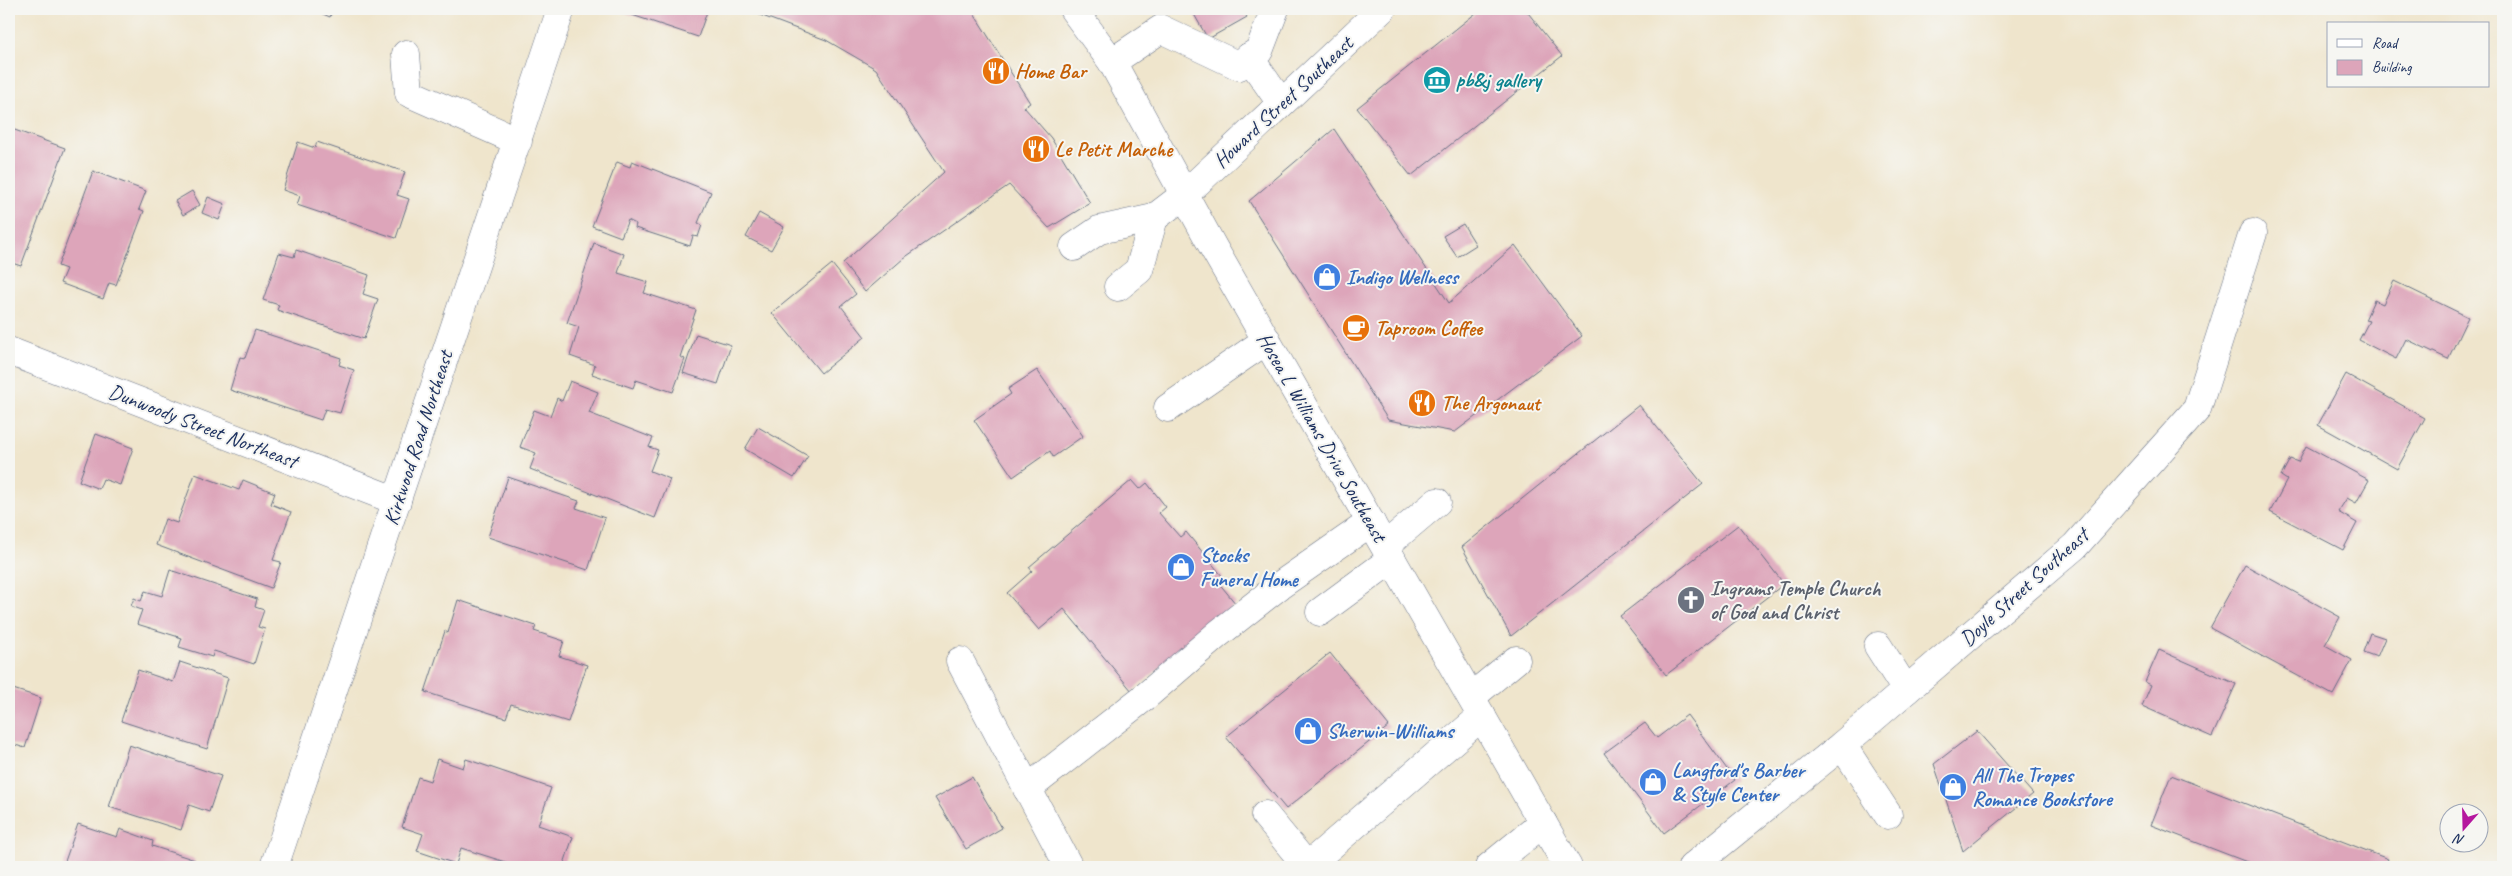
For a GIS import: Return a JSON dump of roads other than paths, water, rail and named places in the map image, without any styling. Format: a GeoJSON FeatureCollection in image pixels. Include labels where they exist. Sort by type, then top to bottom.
{"type":"FeatureCollection","features":[{"type":"Feature","properties":{"kind":"street","name":"Kirkwood Road Northeast"},"geometry":{"type":"LineString","coordinates":[[274,867],[562,9]]}},
{"type":"Feature","properties":{"kind":"street","name":"Hosea L Williams Drive Southeast"},"geometry":{"type":"LineString","coordinates":[[1073,9],[1112,62],[1184,195],[1568,867]]}},
{"type":"Feature","properties":{"kind":"street"},"geometry":{"type":"LineString","coordinates":[[1098,9],[1112,62],[1160,29],[1239,66],[1258,51],[1275,9]]}},
{"type":"Feature","properties":{"kind":"street","name":"Howard Street Southeast"},"geometry":{"type":"LineString","coordinates":[[1154,218],[1184,195],[1382,9]]}},
{"type":"Feature","properties":{"kind":"street"},"geometry":{"type":"LineString","coordinates":[[406,54],[409,93],[518,140]]}},
{"type":"Feature","properties":{"kind":"street"},"geometry":{"type":"LineString","coordinates":[[1249,57],[1281,103]]}},
{"type":"Feature","properties":{"kind":"street"},"geometry":{"type":"LineString","coordinates":[[1074,247],[1099,230],[1154,218],[1139,270],[1118,287]]}},
{"type":"Feature","properties":{"kind":"street","name":"Doyle Street Southeast"},"geometry":{"type":"LineString","coordinates":[[1692,867],[1842,745],[2075,546],[2197,409],[2253,233]]}},
{"type":"Feature","properties":{"kind":"street"},"geometry":{"type":"LineString","coordinates":[[1168,408],[1267,340]]}},
{"type":"Feature","properties":{"kind":"street","name":"Dunwoody Street Northeast"},"geometry":{"type":"LineString","coordinates":[[9,351],[397,501]]}},
{"type":"Feature","properties":{"kind":"street"},"geometry":{"type":"LineString","coordinates":[[1320,612],[1389,553],[1437,502]]}},
{"type":"Feature","properties":{"kind":"street"},"geometry":{"type":"LineString","coordinates":[[1027,789],[1146,696],[1218,634],[1279,586],[1371,522]]}},
{"type":"Feature","properties":{"kind":"street"},"geometry":{"type":"LineString","coordinates":[[1878,646],[1906,690]]}},
{"type":"Feature","properties":{"kind":"street"},"geometry":{"type":"LineString","coordinates":[[1265,815],[1306,867],[1477,707],[1516,660]]}},
{"type":"Feature","properties":{"kind":"street"},"geometry":{"type":"LineString","coordinates":[[960,661],[1069,867]]}},
{"type":"Feature","properties":{"kind":"street"},"geometry":{"type":"LineString","coordinates":[[1842,745],[1888,815]]}},
{"type":"Feature","properties":{"kind":"street"},"geometry":{"type":"LineString","coordinates":[[1488,867],[1543,823]]}},
{"type":"Feature","properties":{"kind":"place","name":"Home Bar"},"geometry":{"type":"Point","coordinates":[996,71]}},
{"type":"Feature","properties":{"kind":"place","name":"pb&j gallery"},"geometry":{"type":"Point","coordinates":[1437,80]}},
{"type":"Feature","properties":{"kind":"place","name":"Le Petit Marche"},"geometry":{"type":"Point","coordinates":[1036,149]}},
{"type":"Feature","properties":{"kind":"place","name":"Indigo Wellness"},"geometry":{"type":"Point","coordinates":[1327,277]}},
{"type":"Feature","properties":{"kind":"place","name":"Taproom Coffee"},"geometry":{"type":"Point","coordinates":[1356,328]}},
{"type":"Feature","properties":{"kind":"place","name":"The Argonaut"},"geometry":{"type":"Point","coordinates":[1422,403]}},
{"type":"Feature","properties":{"kind":"place","name":"Stocks Funeral Home"},"geometry":{"type":"Point","coordinates":[1181,567]}},
{"type":"Feature","properties":{"kind":"place","name":"Ingrams Temple Church of God and Christ"},"geometry":{"type":"Point","coordinates":[1691,600]}},
{"type":"Feature","properties":{"kind":"place","name":"Sherwin-Williams"},"geometry":{"type":"Point","coordinates":[1308,731]}},
{"type":"Feature","properties":{"kind":"place","name":"Langford's Barber & Style Center"},"geometry":{"type":"Point","coordinates":[1653,782]}},
{"type":"Feature","properties":{"kind":"place","name":"All The Tropes Romance Bookstore"},"geometry":{"type":"Point","coordinates":[1953,787]}}]}
